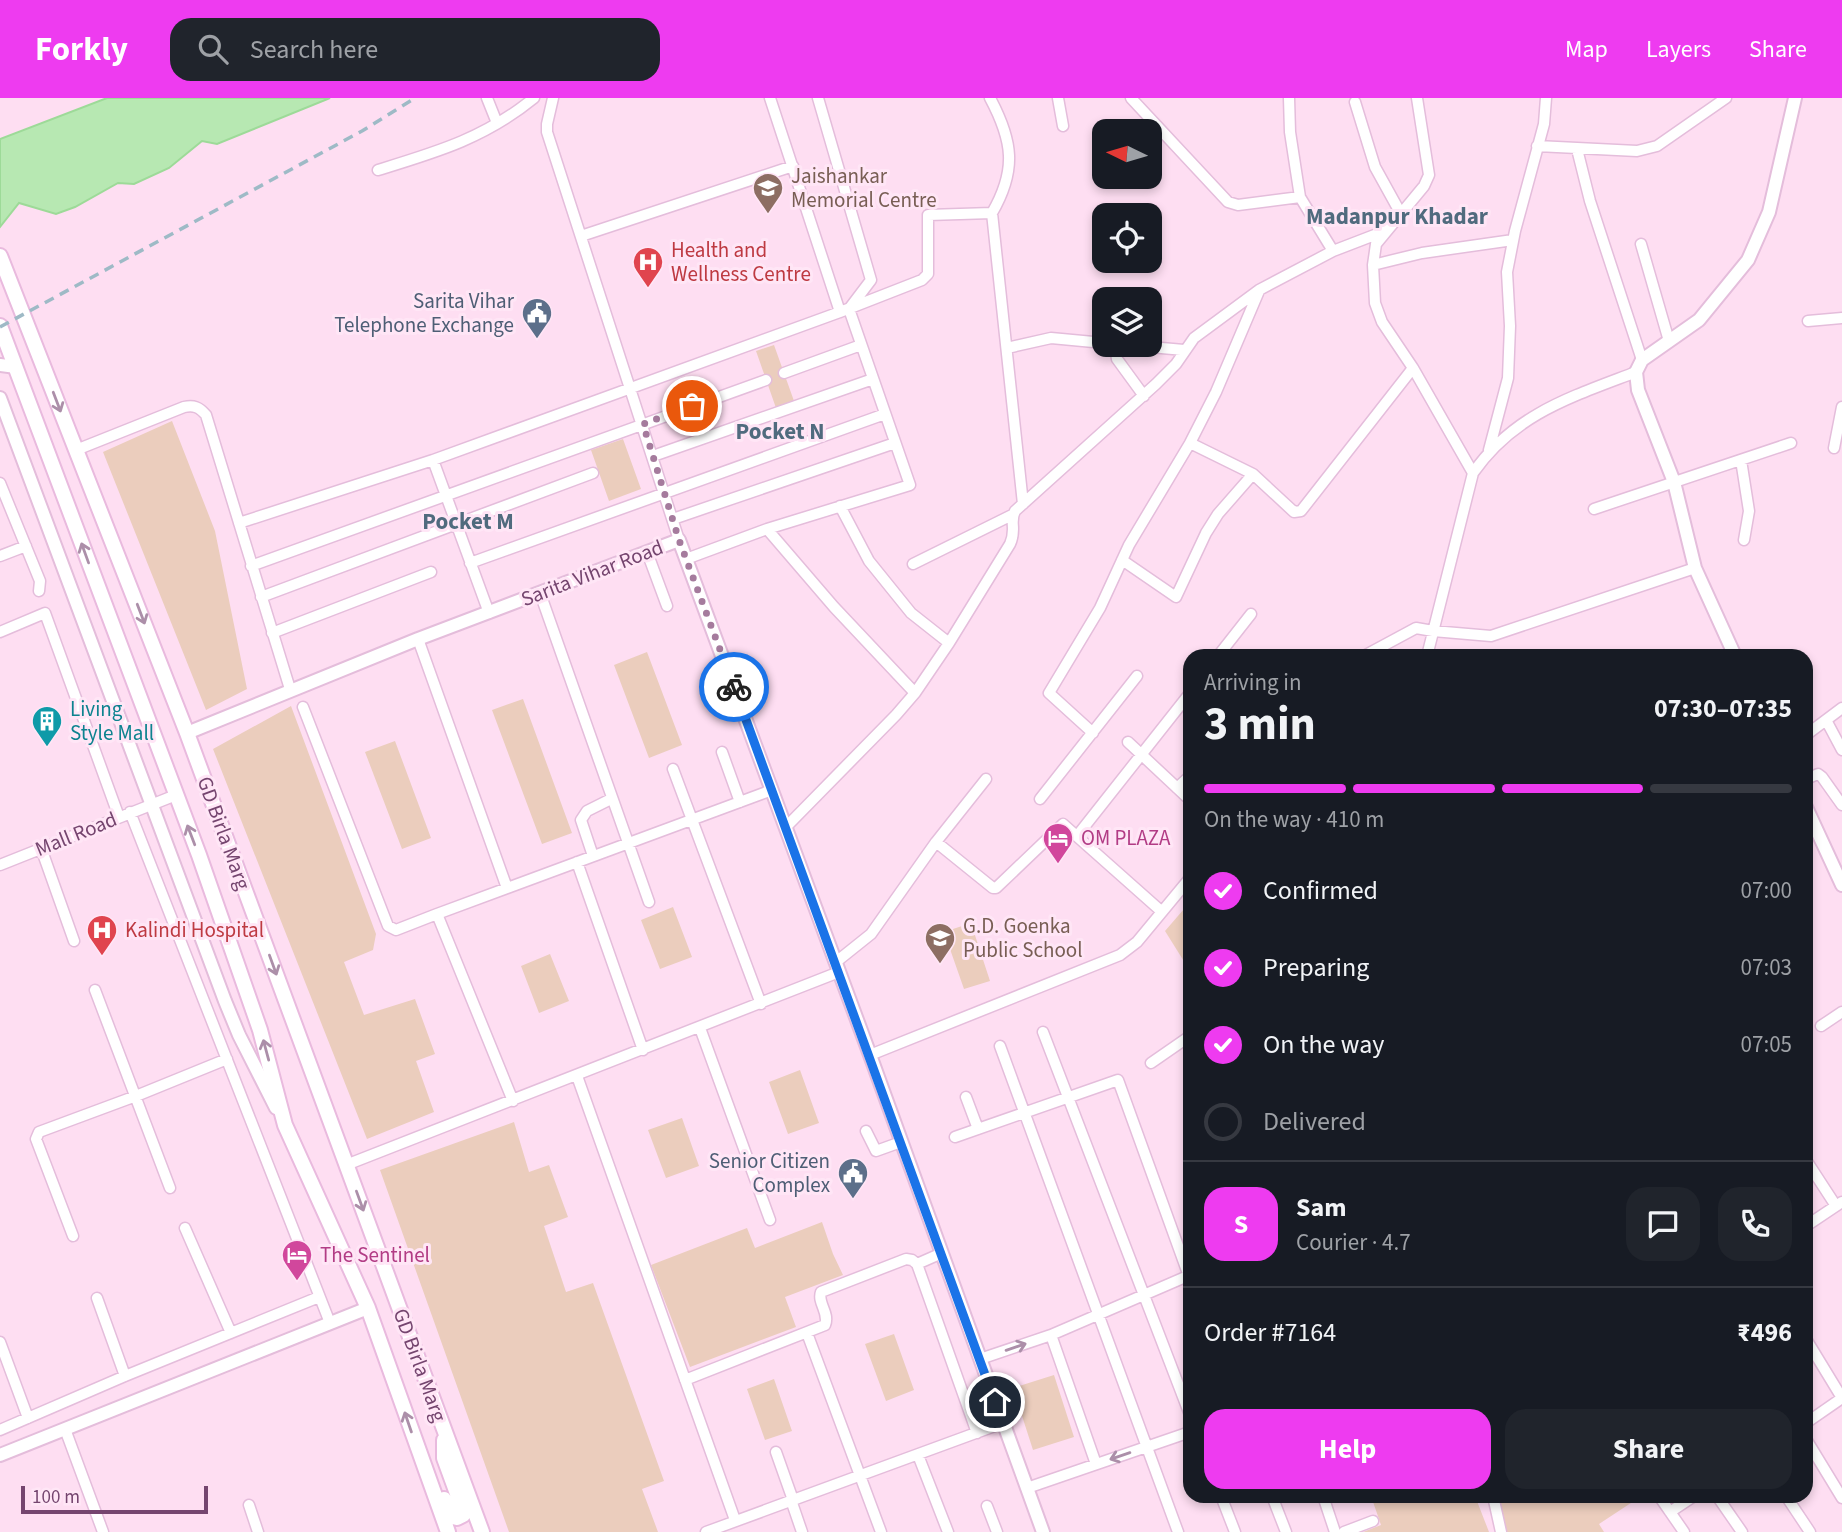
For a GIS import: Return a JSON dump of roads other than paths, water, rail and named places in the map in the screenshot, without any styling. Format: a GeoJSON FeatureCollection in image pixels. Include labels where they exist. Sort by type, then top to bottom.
{"type":"FeatureCollection","features":[{"type":"Feature","properties":{"kind":"main road","name":"GD Birla Marg"},"geometry":{"type":"LineString","coordinates":[[0,256],[187,733],[482,1532]]}},
{"type":"Feature","properties":{"kind":"main road","name":"GD Birla Marg"},"geometry":{"type":"LineString","coordinates":[[0,326],[176,794],[260,1030],[285,1125],[368,1308],[448,1532]]}},
{"type":"Feature","properties":{"kind":"main road"},"geometry":{"type":"LineString","coordinates":[[421,1458],[432,1468],[451,1514],[453,1517],[460,1517],[463,1510],[444,1458],[444,1429]]}},
{"type":"Feature","properties":{"kind":"street"},"geometry":{"type":"LineString","coordinates":[[487,98],[497,123]]}},
{"type":"Feature","properties":{"kind":"street"},"geometry":{"type":"LineString","coordinates":[[378,170],[455,146],[515,113],[534,98]]}},
{"type":"Feature","properties":{"kind":"street"},"geometry":{"type":"LineString","coordinates":[[553,98],[547,132],[679,540]]}},
{"type":"Feature","properties":{"kind":"street"},"geometry":{"type":"LineString","coordinates":[[687,559],[767,529],[910,485],[769,98]]}},
{"type":"Feature","properties":{"kind":"street"},"geometry":{"type":"LineString","coordinates":[[818,98],[871,279],[845,311]]}},
{"type":"Feature","properties":{"kind":"street"},"geometry":{"type":"LineString","coordinates":[[990,98],[1006,130],[1009,145],[1006,185],[992,213],[1023,504]]}},
{"type":"Feature","properties":{"kind":"street"},"geometry":{"type":"LineString","coordinates":[[1058,98],[1063,126]]}},
{"type":"Feature","properties":{"kind":"street"},"geometry":{"type":"LineString","coordinates":[[1131,98],[1228,202],[1238,205],[1300,197]]}},
{"type":"Feature","properties":{"kind":"street"},"geometry":{"type":"LineString","coordinates":[[1289,98],[1290,132],[1300,197],[1333,251]]}},
{"type":"Feature","properties":{"kind":"street"},"geometry":{"type":"LineString","coordinates":[[1417,98],[1429,175],[1424,186],[1376,244],[1373,265],[1377,312],[1413,368],[1473,473]]}},
{"type":"Feature","properties":{"kind":"street"},"geometry":{"type":"LineString","coordinates":[[1488,451],[1508,378],[1510,326],[1507,272],[1544,124],[1546,98]]}},
{"type":"Feature","properties":{"kind":"street"},"geometry":{"type":"LineString","coordinates":[[1537,146],[1637,151],[1657,146],[1726,98]]}},
{"type":"Feature","properties":{"kind":"street"},"geometry":{"type":"LineString","coordinates":[[1429,649],[1473,473],[1488,451],[1516,426],[1639,366],[1700,319],[1748,261],[1769,212],[1795,98]]}},
{"type":"Feature","properties":{"kind":"street"},"geometry":{"type":"LineString","coordinates":[[1355,102],[1375,167],[1401,214]]}},
{"type":"Feature","properties":{"kind":"street"},"geometry":{"type":"LineString","coordinates":[[1577,149],[1639,366],[1638,390],[1674,482],[1695,568],[1732,649]]}},
{"type":"Feature","properties":{"kind":"street"},"geometry":{"type":"LineString","coordinates":[[581,236],[793,166]]}},
{"type":"Feature","properties":{"kind":"street"},"geometry":{"type":"LineString","coordinates":[[239,523],[433,460],[845,311],[925,278],[928,274],[929,215],[992,213]]}},
{"type":"Feature","properties":{"kind":"street"},"geometry":{"type":"LineString","coordinates":[[912,564],[1012,515],[1144,396],[1176,364],[1194,338],[1259,290],[1333,251],[1385,231]]}},
{"type":"Feature","properties":{"kind":"street"},"geometry":{"type":"LineString","coordinates":[[1373,265],[1422,254],[1513,240]]}},
{"type":"Feature","properties":{"kind":"street"},"geometry":{"type":"LineString","coordinates":[[1641,244],[1669,341]]}},
{"type":"Feature","properties":{"kind":"street"},"geometry":{"type":"LineString","coordinates":[[1093,733],[1049,693],[1100,608],[1122,560],[1190,443],[1224,375],[1259,290]]}},
{"type":"Feature","properties":{"kind":"street"},"geometry":{"type":"LineString","coordinates":[[1808,321],[1842,318]]}},
{"type":"Feature","properties":{"kind":"street"},"geometry":{"type":"LineString","coordinates":[[1007,348],[1051,338],[1092,342]]}},
{"type":"Feature","properties":{"kind":"street"},"geometry":{"type":"LineString","coordinates":[[784,373],[861,345]]}},
{"type":"Feature","properties":{"kind":"street"},"geometry":{"type":"LineString","coordinates":[[1162,348],[1184,350]]}},
{"type":"Feature","properties":{"kind":"street"},"geometry":{"type":"LineString","coordinates":[[1116,357],[1144,396]]}},
{"type":"Feature","properties":{"kind":"street"},"geometry":{"type":"LineString","coordinates":[[0,365],[16,367]]}},
{"type":"Feature","properties":{"kind":"street"},"geometry":{"type":"LineString","coordinates":[[1190,443],[1253,474],[1294,512],[1301,511],[1413,368]]}},
{"type":"Feature","properties":{"kind":"street"},"geometry":{"type":"LineString","coordinates":[[653,456],[873,379]]}},
{"type":"Feature","properties":{"kind":"street"},"geometry":{"type":"LineString","coordinates":[[251,566],[766,380]]}},
{"type":"Feature","properties":{"kind":"street"},"geometry":{"type":"LineString","coordinates":[[0,398],[239,1035],[285,1125]]}},
{"type":"Feature","properties":{"kind":"street"},"geometry":{"type":"LineString","coordinates":[[76,450],[184,407],[200,408],[206,415],[290,689]]}},
{"type":"Feature","properties":{"kind":"street"},"geometry":{"type":"LineString","coordinates":[[1834,448],[1842,407]]}},
{"type":"Feature","properties":{"kind":"street"},"geometry":{"type":"LineString","coordinates":[[470,563],[664,491],[885,414]]}},
{"type":"Feature","properties":{"kind":"street"},"geometry":{"type":"LineString","coordinates":[[673,519],[895,443]]}},
{"type":"Feature","properties":{"kind":"street"},"geometry":{"type":"LineString","coordinates":[[1594,509],[1791,443]]}},
{"type":"Feature","properties":{"kind":"street"},"geometry":{"type":"LineString","coordinates":[[433,460],[489,613]]}},
{"type":"Feature","properties":{"kind":"street"},"geometry":{"type":"LineString","coordinates":[[1741,460],[1749,511],[1744,540]]}},
{"type":"Feature","properties":{"kind":"street"},"geometry":{"type":"LineString","coordinates":[[261,597],[593,473]]}},
{"type":"Feature","properties":{"kind":"street"},"geometry":{"type":"LineString","coordinates":[[1122,560],[1176,597],[1206,533],[1218,514],[1253,474]]}},
{"type":"Feature","properties":{"kind":"street"},"geometry":{"type":"LineString","coordinates":[[0,483],[3,501],[26,545],[40,581],[39,590]]}},
{"type":"Feature","properties":{"kind":"street"},"geometry":{"type":"LineString","coordinates":[[840,506],[869,561],[911,613],[949,643]]}},
{"type":"Feature","properties":{"kind":"street"},"geometry":{"type":"LineString","coordinates":[[786,827],[915,693],[1010,544],[1014,535],[1012,515]]}},
{"type":"Feature","properties":{"kind":"street"},"geometry":{"type":"LineString","coordinates":[[767,529],[834,607],[915,693]]}},
{"type":"Feature","properties":{"kind":"street","name":"Sarita Vihar Road"},"geometry":{"type":"LineString","coordinates":[[187,733],[290,689],[679,540],[838,967],[1042,1532]]}},
{"type":"Feature","properties":{"kind":"street"},"geometry":{"type":"LineString","coordinates":[[0,556],[26,545]]}},
{"type":"Feature","properties":{"kind":"street"},"geometry":{"type":"LineString","coordinates":[[647,552],[667,606]]}},
{"type":"Feature","properties":{"kind":"street"},"geometry":{"type":"LineString","coordinates":[[1377,649],[1416,628],[1491,636],[1695,568]]}},
{"type":"Feature","properties":{"kind":"street"},"geometry":{"type":"LineString","coordinates":[[272,633],[431,572]]}},
{"type":"Feature","properties":{"kind":"street"},"geometry":{"type":"LineString","coordinates":[[540,593],[649,902]]}},
{"type":"Feature","properties":{"kind":"street"},"geometry":{"type":"LineString","coordinates":[[0,632],[45,613],[119,817]]}},
{"type":"Feature","properties":{"kind":"street"},"geometry":{"type":"LineString","coordinates":[[1224,649],[1251,614]]}},
{"type":"Feature","properties":{"kind":"street"},"geometry":{"type":"LineString","coordinates":[[418,639],[507,888]]}},
{"type":"Feature","properties":{"kind":"street"},"geometry":{"type":"LineString","coordinates":[[1040,799],[1137,676]]}},
{"type":"Feature","properties":{"kind":"street"},"geometry":{"type":"LineString","coordinates":[[1077,836],[1183,702]]}},
{"type":"Feature","properties":{"kind":"street"},"geometry":{"type":"LineString","coordinates":[[303,707],[388,926],[396,930],[772,790]]}},
{"type":"Feature","properties":{"kind":"street"},"geometry":{"type":"LineString","coordinates":[[1813,730],[1842,708]]}},
{"type":"Feature","properties":{"kind":"street"},"geometry":{"type":"LineString","coordinates":[[1826,720],[1842,750]]}},
{"type":"Feature","properties":{"kind":"street"},"geometry":{"type":"LineString","coordinates":[[1128,742],[1183,794]]}},
{"type":"Feature","properties":{"kind":"street"},"geometry":{"type":"LineString","coordinates":[[722,752],[740,802]]}},
{"type":"Feature","properties":{"kind":"street"},"geometry":{"type":"LineString","coordinates":[[673,769],[761,1004]]}},
{"type":"Feature","properties":{"kind":"street"},"geometry":{"type":"LineString","coordinates":[[1813,776],[1818,774],[1822,777],[1842,805]]}},
{"type":"Feature","properties":{"kind":"street"},"geometry":{"type":"LineString","coordinates":[[346,1165],[761,1004],[838,967],[871,934],[936,842],[986,779]]}},
{"type":"Feature","properties":{"kind":"street"},"geometry":{"type":"LineString","coordinates":[[1177,788],[1183,782]]}},
{"type":"Feature","properties":{"kind":"street","name":"Mall Road"},"geometry":{"type":"LineString","coordinates":[[0,865],[176,794]]}},
{"type":"Feature","properties":{"kind":"street"},"geometry":{"type":"LineString","coordinates":[[593,856],[581,820],[587,811],[611,799]]}},
{"type":"Feature","properties":{"kind":"street"},"geometry":{"type":"LineString","coordinates":[[130,812],[330,1323]]}},
{"type":"Feature","properties":{"kind":"street"},"geometry":{"type":"LineString","coordinates":[[1813,822],[1842,885]]}},
{"type":"Feature","properties":{"kind":"street"},"geometry":{"type":"LineString","coordinates":[[936,842],[993,888],[999,887],[1063,824],[1161,911]]}},
{"type":"Feature","properties":{"kind":"street"},"geometry":{"type":"LineString","coordinates":[[41,848],[74,942]]}},
{"type":"Feature","properties":{"kind":"street"},"geometry":{"type":"LineString","coordinates":[[577,862],[643,1050]]}},
{"type":"Feature","properties":{"kind":"street"},"geometry":{"type":"LineString","coordinates":[[870,1055],[1120,955],[1138,942],[1183,886]]}},
{"type":"Feature","properties":{"kind":"street"},"geometry":{"type":"LineString","coordinates":[[437,914],[513,1101]]}},
{"type":"Feature","properties":{"kind":"street"},"geometry":{"type":"LineString","coordinates":[[95,990],[170,1188]]}},
{"type":"Feature","properties":{"kind":"street"},"geometry":{"type":"LineString","coordinates":[[1821,1026],[1842,1012]]}},
{"type":"Feature","properties":{"kind":"street"},"geometry":{"type":"LineString","coordinates":[[700,1028],[770,1220]]}},
{"type":"Feature","properties":{"kind":"street"},"geometry":{"type":"LineString","coordinates":[[1043,1032],[1183,1397]]}},
{"type":"Feature","properties":{"kind":"street"},"geometry":{"type":"LineString","coordinates":[[1151,1063],[1183,1041]]}},
{"type":"Feature","properties":{"kind":"street"},"geometry":{"type":"LineString","coordinates":[[1000,1046],[1178,1532]]}},
{"type":"Feature","properties":{"kind":"street"},"geometry":{"type":"LineString","coordinates":[[73,1236],[36,1135],[43,1129],[136,1096],[227,1059]]}},
{"type":"Feature","properties":{"kind":"street"},"geometry":{"type":"LineString","coordinates":[[577,1076],[735,1520]]}},
{"type":"Feature","properties":{"kind":"street"},"geometry":{"type":"LineString","coordinates":[[955,1138],[1118,1080],[1183,1257]]}},
{"type":"Feature","properties":{"kind":"street"},"geometry":{"type":"LineString","coordinates":[[966,1097],[978,1129]]}},
{"type":"Feature","properties":{"kind":"street"},"geometry":{"type":"LineString","coordinates":[[866,1131],[876,1151],[901,1142]]}},
{"type":"Feature","properties":{"kind":"street"},"geometry":{"type":"LineString","coordinates":[[1813,1169],[1839,1204],[1813,1221]]}},
{"type":"Feature","properties":{"kind":"street"},"geometry":{"type":"LineString","coordinates":[[185,1228],[231,1334]]}},
{"type":"Feature","properties":{"kind":"street"},"geometry":{"type":"LineString","coordinates":[[917,1264],[942,1253]]}},
{"type":"Feature","properties":{"kind":"street"},"geometry":{"type":"LineString","coordinates":[[685,1380],[825,1325],[826,1315],[820,1297],[826,1288],[906,1259],[917,1264],[977,1433]]}},
{"type":"Feature","properties":{"kind":"street"},"geometry":{"type":"LineString","coordinates":[[980,1359],[1051,1335],[1183,1279]]}},
{"type":"Feature","properties":{"kind":"street"},"geometry":{"type":"LineString","coordinates":[[0,1430],[319,1297]]}},
{"type":"Feature","properties":{"kind":"street"},"geometry":{"type":"LineString","coordinates":[[97,1298],[125,1376]]}},
{"type":"Feature","properties":{"kind":"street"},"geometry":{"type":"LineString","coordinates":[[0,1455],[368,1308]]}},
{"type":"Feature","properties":{"kind":"street"},"geometry":{"type":"LineString","coordinates":[[807,1333],[881,1532]]}},
{"type":"Feature","properties":{"kind":"street"},"geometry":{"type":"LineString","coordinates":[[1051,1335],[1096,1464]]}},
{"type":"Feature","properties":{"kind":"street"},"geometry":{"type":"LineString","coordinates":[[0,1342],[28,1418]]}},
{"type":"Feature","properties":{"kind":"street"},"geometry":{"type":"LineString","coordinates":[[1813,1350],[1842,1398],[1813,1418]]}},
{"type":"Feature","properties":{"kind":"street"},"geometry":{"type":"LineString","coordinates":[[706,1532],[1003,1423]]}},
{"type":"Feature","properties":{"kind":"street"},"geometry":{"type":"LineString","coordinates":[[65,1429],[103,1532]]}},
{"type":"Feature","properties":{"kind":"street"},"geometry":{"type":"LineString","coordinates":[[1027,1488],[1183,1434]]}},
{"type":"Feature","properties":{"kind":"street"},"geometry":{"type":"LineString","coordinates":[[1813,1450],[1842,1498]]}},
{"type":"Feature","properties":{"kind":"street"},"geometry":{"type":"LineString","coordinates":[[776,1452],[802,1532]]}},
{"type":"Feature","properties":{"kind":"street"},"geometry":{"type":"LineString","coordinates":[[918,1455],[948,1532]]}},
{"type":"Feature","properties":{"kind":"street"},"geometry":{"type":"LineString","coordinates":[[1224,1503],[1235,1532]]}},
{"type":"Feature","properties":{"kind":"street"},"geometry":{"type":"LineString","coordinates":[[1275,1503],[1286,1532]]}},
{"type":"Feature","properties":{"kind":"street"},"geometry":{"type":"LineString","coordinates":[[1325,1503],[1335,1532]]}},
{"type":"Feature","properties":{"kind":"street"},"geometry":{"type":"LineString","coordinates":[[1495,1503],[1501,1532]]}},
{"type":"Feature","properties":{"kind":"street"},"geometry":{"type":"LineString","coordinates":[[1664,1503],[1684,1532]]}},
{"type":"Feature","properties":{"kind":"street"},"geometry":{"type":"LineString","coordinates":[[1670,1512],[1684,1503]]}},
{"type":"Feature","properties":{"kind":"street"},"geometry":{"type":"LineString","coordinates":[[1722,1503],[1742,1532]]}},
{"type":"Feature","properties":{"kind":"street"},"geometry":{"type":"LineString","coordinates":[[1791,1503],[1810,1532]]}},
{"type":"Feature","properties":{"kind":"street"},"geometry":{"type":"LineString","coordinates":[[249,1505],[258,1532]]}},
{"type":"Feature","properties":{"kind":"street"},"geometry":{"type":"LineString","coordinates":[[987,1506],[997,1532]]}},
{"type":"Feature","properties":{"kind":"street"},"geometry":{"type":"LineString","coordinates":[[1344,1532],[1373,1521]]}},
{"type":"Feature","properties":{"kind":"railway"},"geometry":{"type":"LineString","coordinates":[[0,327],[362,131],[415,98]]}},
{"type":"Feature","properties":{"kind":"place","name":"Jaishankar Memorial Centre"},"geometry":{"type":"Point","coordinates":[768,215]}},
{"type":"Feature","properties":{"kind":"place","name":"Health and Wellness Centre"},"geometry":{"type":"Point","coordinates":[648,289]}},
{"type":"Feature","properties":{"kind":"place","name":"Sarita Vihar Telephone Exchange"},"geometry":{"type":"Point","coordinates":[537,340]}},
{"type":"Feature","properties":{"kind":"place","name":"Living Style Mall"},"geometry":{"type":"Point","coordinates":[47,748]}},
{"type":"Feature","properties":{"kind":"place","name":"OM PLAZA"},"geometry":{"type":"Point","coordinates":[1058,865]}},
{"type":"Feature","properties":{"kind":"place","name":"Kalindi Hospital"},"geometry":{"type":"Point","coordinates":[102,957]}},
{"type":"Feature","properties":{"kind":"place","name":"G.D. Goenka Public School"},"geometry":{"type":"Point","coordinates":[940,965]}},
{"type":"Feature","properties":{"kind":"place","name":"Senior Citizen Complex"},"geometry":{"type":"Point","coordinates":[853,1200]}},
{"type":"Feature","properties":{"kind":"place","name":"The Sentinel"},"geometry":{"type":"Point","coordinates":[297,1282]}},
{"type":"Feature","properties":{"kind":"district","name":"Madanpur Khadar"},"geometry":{"type":"Point","coordinates":[1397,216]}},
{"type":"Feature","properties":{"kind":"district","name":"Pocket N"},"geometry":{"type":"Point","coordinates":[780,431]}},
{"type":"Feature","properties":{"kind":"district","name":"Pocket M"},"geometry":{"type":"Point","coordinates":[468,521]}}]}
